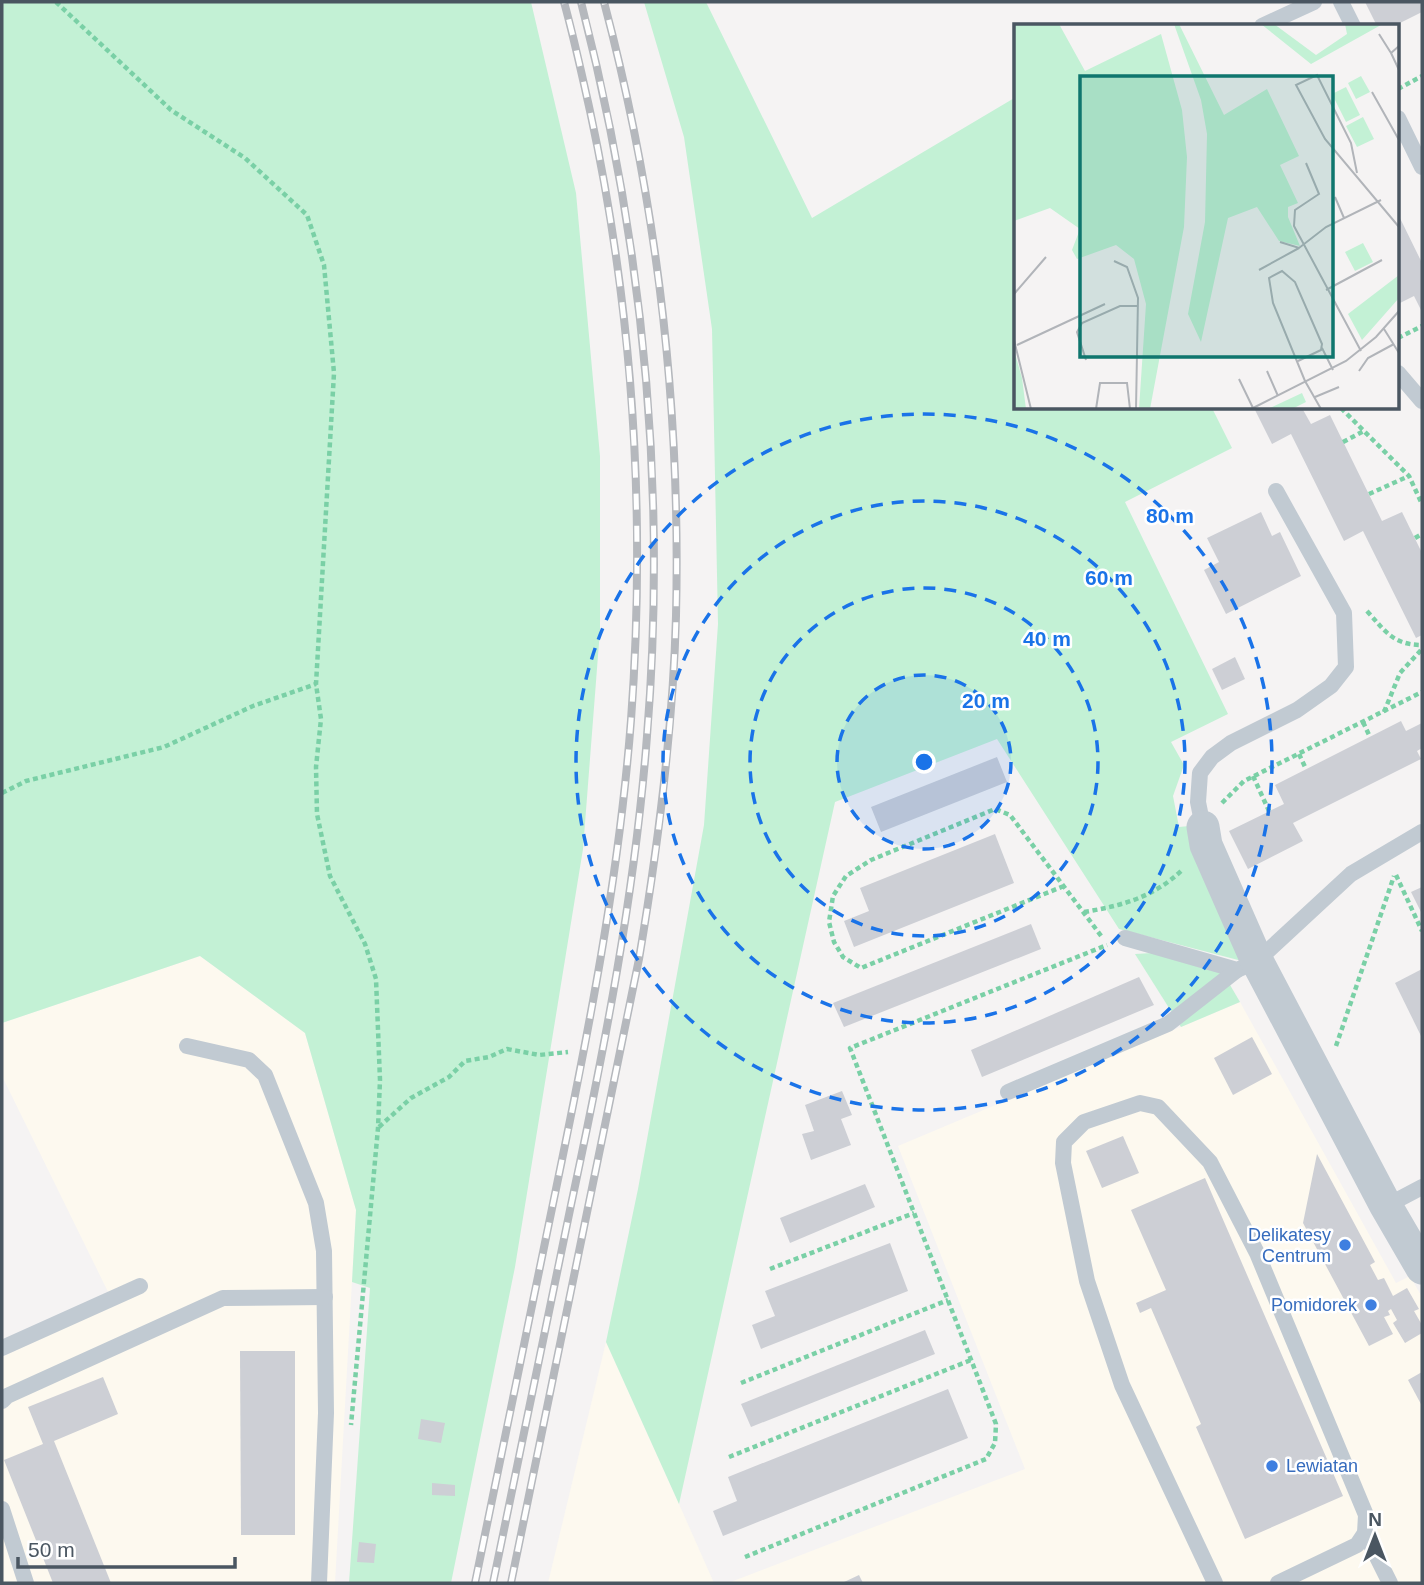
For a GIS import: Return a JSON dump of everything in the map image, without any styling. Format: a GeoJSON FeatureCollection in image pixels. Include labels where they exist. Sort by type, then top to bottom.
{"type":"FeatureCollection","features":[{"type":"Feature","properties":{"kind":"street"},"geometry":{"type":"LineString","coordinates":[[1205,836],[1247,966],[1321,1083],[1422,1269]]}},
{"type":"Feature","properties":{"kind":"lane"},"geometry":{"type":"LineString","coordinates":[[1266,24],[1314,2]]}},
{"type":"Feature","properties":{"kind":"lane"},"geometry":{"type":"LineString","coordinates":[[1341,2],[1352,24]]}},
{"type":"Feature","properties":{"kind":"lane"},"geometry":{"type":"LineString","coordinates":[[1400,122],[1422,167]]}},
{"type":"Feature","properties":{"kind":"lane"},"geometry":{"type":"LineString","coordinates":[[1400,375],[1422,401]]}},
{"type":"Feature","properties":{"kind":"lane"},"geometry":{"type":"LineString","coordinates":[[1205,836],[1198,802],[1200,773],[1212,757],[1231,743],[1297,710],[1331,687],[1346,667],[1342,610],[1276,491]]}},
{"type":"Feature","properties":{"kind":"lane"},"geometry":{"type":"LineString","coordinates":[[1008,1092],[1168,1024],[1247,966],[1351,874],[1422,832]]}},
{"type":"Feature","properties":{"kind":"lane"},"geometry":{"type":"LineString","coordinates":[[1125,938],[1247,966]]}},
{"type":"Feature","properties":{"kind":"lane"},"geometry":{"type":"LineString","coordinates":[[187,1046],[249,1060],[265,1075],[316,1203],[324,1251],[326,1413],[319,1583]]}},
{"type":"Feature","properties":{"kind":"lane"},"geometry":{"type":"LineString","coordinates":[[1215,1583],[1122,1385],[1087,1282],[1063,1163],[1065,1142],[1084,1122],[1140,1103],[1158,1107],[1210,1163],[1228,1196],[1257,1253],[1366,1515],[1365,1534],[1390,1583]]}},
{"type":"Feature","properties":{"kind":"lane"},"geometry":{"type":"LineString","coordinates":[[1386,1206],[1422,1188]]}},
{"type":"Feature","properties":{"kind":"lane"},"geometry":{"type":"LineString","coordinates":[[2,1348],[140,1286]]}},
{"type":"Feature","properties":{"kind":"lane"},"geometry":{"type":"LineString","coordinates":[[2,1401],[7,1396],[223,1298],[325,1297]]}},
{"type":"Feature","properties":{"kind":"lane"},"geometry":{"type":"LineString","coordinates":[[2,1509],[26,1583]]}},
{"type":"Feature","properties":{"kind":"lane"},"geometry":{"type":"LineString","coordinates":[[1278,1583],[1357,1545],[1365,1534]]}},
{"type":"Feature","properties":{"kind":"path"},"geometry":{"type":"LineString","coordinates":[[56,2],[171,110],[245,158],[307,215],[324,265],[334,373],[316,684],[321,719],[316,767],[317,814],[330,876],[365,944],[376,979],[380,1080],[350,1435]]}},
{"type":"Feature","properties":{"kind":"path"},"geometry":{"type":"LineString","coordinates":[[1400,88],[1422,76]]}},
{"type":"Feature","properties":{"kind":"path"},"geometry":{"type":"LineString","coordinates":[[1400,337],[1422,326]]}},
{"type":"Feature","properties":{"kind":"path"},"geometry":{"type":"LineString","coordinates":[[1343,410],[1409,476],[1422,504]]}},
{"type":"Feature","properties":{"kind":"path"},"geometry":{"type":"LineString","coordinates":[[1343,442],[1364,431]]}},
{"type":"Feature","properties":{"kind":"path"},"geometry":{"type":"LineString","coordinates":[[1369,494],[1409,476]]}},
{"type":"Feature","properties":{"kind":"path"},"geometry":{"type":"LineString","coordinates":[[1415,538],[1422,534]]}},
{"type":"Feature","properties":{"kind":"path"},"geometry":{"type":"LineString","coordinates":[[1342,610],[1361,604],[1391,638],[1407,645],[1422,647]]}},
{"type":"Feature","properties":{"kind":"path"},"geometry":{"type":"LineString","coordinates":[[1384,712],[1400,673],[1422,647]]}},
{"type":"Feature","properties":{"kind":"path"},"geometry":{"type":"LineString","coordinates":[[2,793],[26,781],[164,747],[253,706],[316,684]]}},
{"type":"Feature","properties":{"kind":"path"},"geometry":{"type":"LineString","coordinates":[[1084,912],[1119,906],[1144,897],[1180,872],[1205,836],[1221,804],[1244,781],[1422,692]]}},
{"type":"Feature","properties":{"kind":"path"},"geometry":{"type":"LineString","coordinates":[[1363,722],[1370,737]]}},
{"type":"Feature","properties":{"kind":"path"},"geometry":{"type":"LineString","coordinates":[[1299,754],[1306,769]]}},
{"type":"Feature","properties":{"kind":"path"},"geometry":{"type":"LineString","coordinates":[[1253,776],[1269,811]]}},
{"type":"Feature","properties":{"kind":"path"},"geometry":{"type":"LineString","coordinates":[[1064,886],[861,968],[843,957],[834,942],[829,922],[833,896],[846,876],[871,860],[995,809],[1010,815],[1084,912],[1108,945]]}},
{"type":"Feature","properties":{"kind":"path"},"geometry":{"type":"LineString","coordinates":[[1321,1083],[1395,873],[1422,931]]}},
{"type":"Feature","properties":{"kind":"path"},"geometry":{"type":"LineString","coordinates":[[745,1557],[986,1460],[995,1443],[996,1424],[850,1048],[1125,938]]}},
{"type":"Feature","properties":{"kind":"path"},"geometry":{"type":"LineString","coordinates":[[378,1128],[411,1098],[449,1077],[465,1061],[489,1058],[507,1049],[539,1055],[568,1052]]}},
{"type":"Feature","properties":{"kind":"path"},"geometry":{"type":"LineString","coordinates":[[770,1269],[914,1213]]}},
{"type":"Feature","properties":{"kind":"path"},"geometry":{"type":"LineString","coordinates":[[741,1382],[947,1300]]}},
{"type":"Feature","properties":{"kind":"path"},"geometry":{"type":"LineString","coordinates":[[729,1457],[971,1360]]}},
{"type":"Feature","properties":{"kind":"shaded area"},"geometry":{"type":"Polygon","coordinates":[[[200,956],[305,1033],[356,1210],[335,1583],[2,1583],[2,1357],[114,1304],[2,1076],[2,1023],[200,956]]]}},
{"type":"Feature","properties":{"kind":"shaded area"},"geometry":{"type":"Polygon","coordinates":[[[1240,1002],[1396,1283],[1410,1276],[1422,1297],[1422,1583],[728,1583],[1025,1469],[898,1146],[1240,1002]]]}},
{"type":"Feature","properties":{"kind":"shaded area"},"geometry":{"type":"Polygon","coordinates":[[[606,1342],[679,1504],[714,1583],[548,1583],[606,1342]]]}},
{"type":"Feature","properties":{"kind":"green space"},"geometry":{"type":"Polygon","coordinates":[[[2,2],[531,2],[576,193],[600,456],[600,630],[583,849],[515,1267],[451,1583],[349,1583],[370,1288],[352,1282],[356,1210],[305,1033],[200,956],[2,1023],[2,2]]]}},
{"type":"Feature","properties":{"kind":"green space"},"geometry":{"type":"Polygon","coordinates":[[[644,2],[706,2],[812,218],[1014,98],[1014,410],[1213,410],[1232,448],[1125,502],[1228,714],[1171,742],[1184,765],[1173,796],[1179,827],[1189,826],[1242,961],[1119,929],[997,739],[835,802],[679,1504],[606,1342],[638,1189],[704,825],[718,624],[712,329],[684,137],[644,2]]]}},
{"type":"Feature","properties":{"kind":"green space"},"geometry":{"type":"Polygon","coordinates":[[[1152,953],[1223,973],[1240,1002],[1181,1027],[1135,954],[1152,953]]]}},
{"type":"Feature","properties":{"kind":"building"},"geometry":{"type":"Polygon","coordinates":[[[1365,2],[1422,2],[1422,12],[1398,24],[1376,24],[1365,2]]]}},
{"type":"Feature","properties":{"kind":"building"},"geometry":{"type":"Polygon","coordinates":[[[1400,218],[1422,263],[1422,312],[1414,296],[1400,303],[1400,218]]]}},
{"type":"Feature","properties":{"kind":"building"},"geometry":{"type":"Polygon","coordinates":[[[1255,410],[1303,410],[1311,424],[1330,415],[1382,521],[1402,512],[1422,553],[1422,635],[1416,638],[1363,531],[1344,541],[1291,434],[1272,444],[1255,410]]]}},
{"type":"Feature","properties":{"kind":"building"},"geometry":{"type":"Polygon","coordinates":[[[1261,512],[1272,536],[1280,532],[1301,576],[1226,614],[1204,570],[1219,562],[1207,538],[1261,512]]]}},
{"type":"Feature","properties":{"kind":"building"},"geometry":{"type":"Polygon","coordinates":[[[1235,657],[1245,679],[1222,690],[1212,669],[1235,657]]]}},
{"type":"Feature","properties":{"kind":"building"},"geometry":{"type":"Polygon","coordinates":[[[1401,721],[1406,731],[1422,723],[1422,748],[1417,751],[1421,759],[1293,823],[1303,841],[1248,869],[1229,831],[1284,804],[1275,785],[1401,721]]]}},
{"type":"Feature","properties":{"kind":"building"},"geometry":{"type":"Polygon","coordinates":[[[997,757],[1007,782],[881,832],[871,807],[997,757]]]}},
{"type":"Feature","properties":{"kind":"building"},"geometry":{"type":"Polygon","coordinates":[[[995,834],[1014,883],[854,947],[844,921],[869,911],[860,888],[995,834]]]}},
{"type":"Feature","properties":{"kind":"building"},"geometry":{"type":"Polygon","coordinates":[[[1422,887],[1422,914],[1411,892],[1422,887]]]}},
{"type":"Feature","properties":{"kind":"building"},"geometry":{"type":"Polygon","coordinates":[[[1031,924],[1041,949],[844,1027],[833,1003],[1031,924]]]}},
{"type":"Feature","properties":{"kind":"building"},"geometry":{"type":"Polygon","coordinates":[[[1422,969],[1422,1038],[1395,983],[1422,969]]]}},
{"type":"Feature","properties":{"kind":"building"},"geometry":{"type":"Polygon","coordinates":[[[1139,977],[1154,1005],[982,1077],[971,1050],[1139,977]]]}},
{"type":"Feature","properties":{"kind":"building"},"geometry":{"type":"Polygon","coordinates":[[[1252,1037],[1272,1074],[1233,1095],[1214,1058],[1252,1037]]]}},
{"type":"Feature","properties":{"kind":"building"},"geometry":{"type":"Polygon","coordinates":[[[842,1091],[852,1115],[841,1119],[851,1145],[811,1160],[802,1134],[814,1131],[805,1105],[842,1091]]]}},
{"type":"Feature","properties":{"kind":"building"},"geometry":{"type":"Polygon","coordinates":[[[1123,1136],[1139,1173],[1102,1188],[1086,1151],[1123,1136]]]}},
{"type":"Feature","properties":{"kind":"building"},"geometry":{"type":"Polygon","coordinates":[[[1317,1154],[1375,1262],[1370,1265],[1378,1280],[1384,1278],[1393,1296],[1407,1288],[1419,1309],[1414,1311],[1422,1325],[1422,1333],[1405,1343],[1393,1323],[1397,1320],[1391,1309],[1388,1311],[1390,1315],[1384,1317],[1393,1334],[1369,1346],[1303,1223],[1317,1154]]]}},
{"type":"Feature","properties":{"kind":"building"},"geometry":{"type":"Polygon","coordinates":[[[1205,1178],[1343,1496],[1245,1539],[1196,1427],[1201,1424],[1151,1308],[1140,1313],[1136,1303],[1166,1290],[1131,1210],[1205,1178]]]}},
{"type":"Feature","properties":{"kind":"building"},"geometry":{"type":"Polygon","coordinates":[[[865,1184],[875,1207],[790,1243],[780,1218],[865,1184]]]}},
{"type":"Feature","properties":{"kind":"building"},"geometry":{"type":"Polygon","coordinates":[[[890,1243],[908,1291],[761,1349],[752,1325],[775,1316],[765,1291],[890,1243]]]}},
{"type":"Feature","properties":{"kind":"building"},"geometry":{"type":"Polygon","coordinates":[[[925,1330],[935,1354],[751,1427],[741,1404],[925,1330]]]}},
{"type":"Feature","properties":{"kind":"building"},"geometry":{"type":"Polygon","coordinates":[[[240,1351],[295,1351],[295,1535],[241,1535],[240,1351]]]}},
{"type":"Feature","properties":{"kind":"building"},"geometry":{"type":"Polygon","coordinates":[[[1422,1372],[1422,1406],[1408,1380],[1422,1372]]]}},
{"type":"Feature","properties":{"kind":"building"},"geometry":{"type":"Polygon","coordinates":[[[103,1377],[118,1414],[54,1441],[111,1583],[53,1583],[4,1460],[43,1444],[28,1407],[103,1377]]]}},
{"type":"Feature","properties":{"kind":"building"},"geometry":{"type":"Polygon","coordinates":[[[948,1389],[968,1438],[723,1536],[713,1511],[737,1501],[728,1477],[948,1389]]]}},
{"type":"Feature","properties":{"kind":"building"},"geometry":{"type":"Polygon","coordinates":[[[421,1419],[445,1423],[441,1443],[418,1439],[421,1419]]]}},
{"type":"Feature","properties":{"kind":"building"},"geometry":{"type":"Polygon","coordinates":[[[432,1483],[455,1485],[455,1496],[432,1495],[432,1483]]]}},
{"type":"Feature","properties":{"kind":"building"},"geometry":{"type":"Polygon","coordinates":[[[359,1542],[376,1544],[374,1563],[357,1562],[359,1542]]]}},
{"type":"Feature","properties":{"kind":"building"},"geometry":{"type":"Polygon","coordinates":[[[859,1575],[863,1583],[842,1583],[859,1575]]]}},
{"type":"Feature","properties":{"kind":"railway"},"geometry":{"type":"LineString","coordinates":[[475,1583],[591,1014],[619,838],[631,720],[637,567],[636,491],[626,338],[605,186],[564,2]]}},
{"type":"Feature","properties":{"kind":"railway"},"geometry":{"type":"LineString","coordinates":[[493,1583],[617,972],[635,854],[647,736],[654,550],[645,366],[620,183],[581,2]]}},
{"type":"Feature","properties":{"kind":"railway"},"geometry":{"type":"LineString","coordinates":[[511,1583],[639,959],[664,788],[672,702],[677,538],[662,306],[638,153],[604,2]]}},
{"type":"Feature","properties":{"kind":"place","name":"Delikatesy Centrum"},"geometry":{"type":"Point","coordinates":[1345,1245]}},
{"type":"Feature","properties":{"kind":"place","name":"Pomidorek"},"geometry":{"type":"Point","coordinates":[1371,1305]}},
{"type":"Feature","properties":{"kind":"place","name":"Lewiatan"},"geometry":{"type":"Point","coordinates":[1272,1466]}}]}
